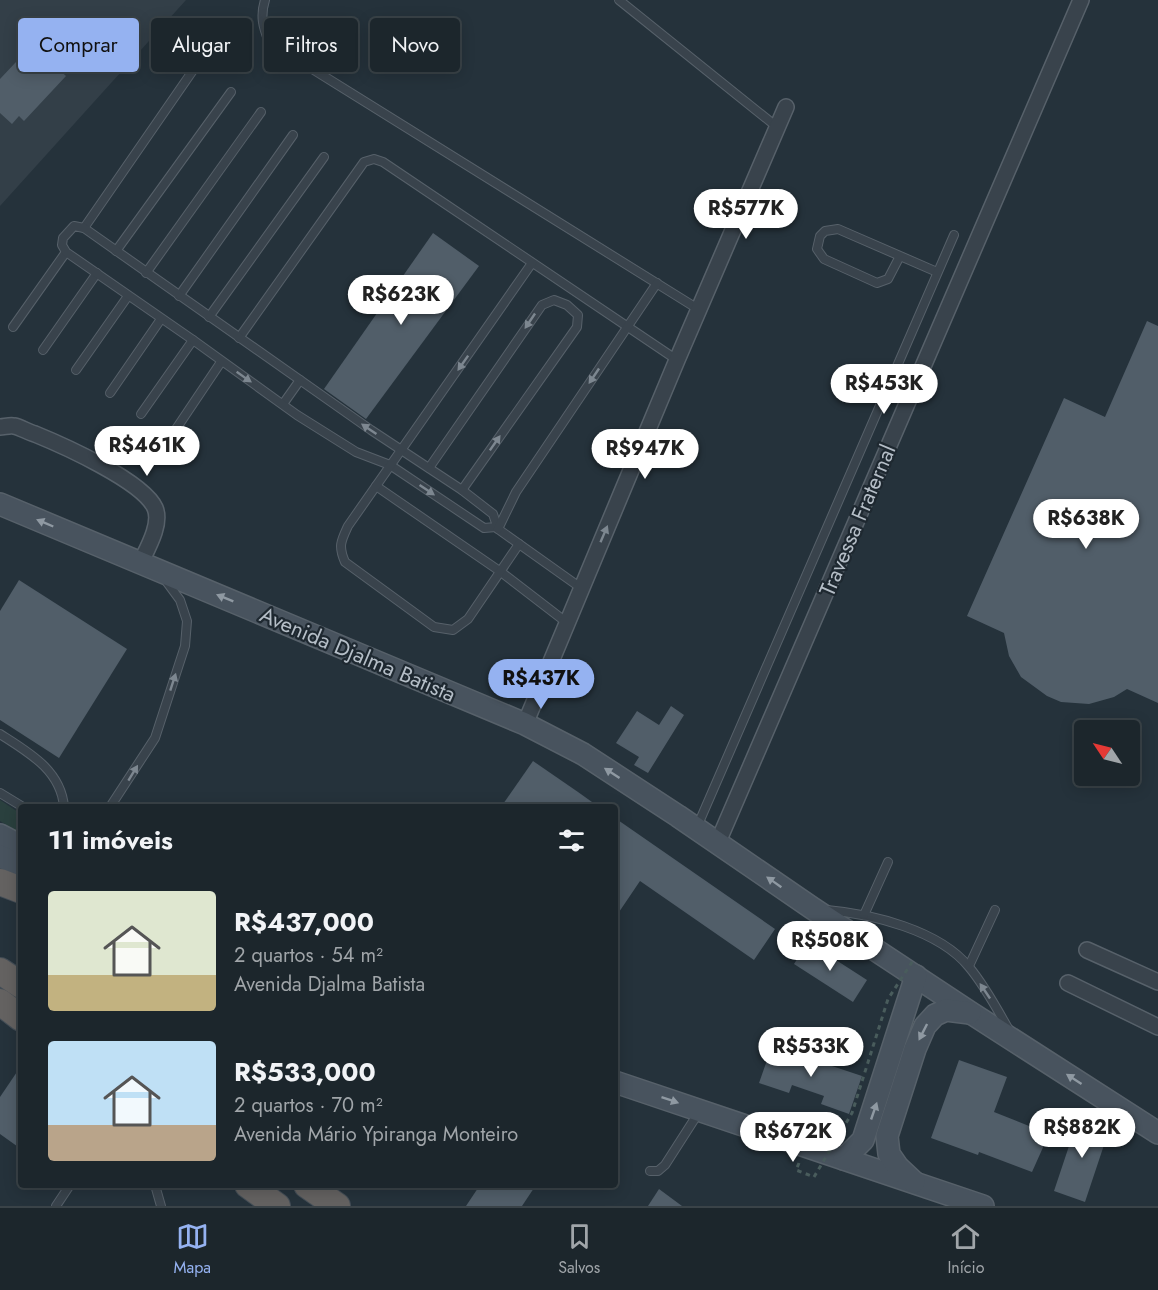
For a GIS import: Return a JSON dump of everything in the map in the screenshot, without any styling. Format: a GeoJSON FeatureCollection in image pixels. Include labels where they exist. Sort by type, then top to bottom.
{"type":"FeatureCollection","features":[{"type":"Feature","properties":{"kind":"highway"},"geometry":{"type":"LineString","coordinates":[[0,971],[18,983]]}},
{"type":"Feature","properties":{"kind":"highway"},"geometry":{"type":"LineString","coordinates":[[0,1002],[18,1018]]}},
{"type":"Feature","properties":{"kind":"highway"},"geometry":{"type":"LineString","coordinates":[[0,1010],[18,1019]]}},
{"type":"Feature","properties":{"kind":"highway"},"geometry":{"type":"LineString","coordinates":[[252,1188],[278,1206]]}},
{"type":"Feature","properties":{"kind":"highway"},"geometry":{"type":"LineString","coordinates":[[311,1188],[337,1206]]}},
{"type":"Feature","properties":{"kind":"main road","name":"Avenida Djalma Batista"},"geometry":{"type":"LineString","coordinates":[[0,504],[525,724],[583,754],[718,842],[812,908],[915,967],[971,1013],[1158,1133]]}},
{"type":"Feature","properties":{"kind":"main road"},"geometry":{"type":"LineString","coordinates":[[6,843],[12,884]]}},
{"type":"Feature","properties":{"kind":"main road"},"geometry":{"type":"LineString","coordinates":[[844,1159],[863,1140],[915,967]]}},
{"type":"Feature","properties":{"kind":"main road"},"geometry":{"type":"LineString","coordinates":[[915,1183],[898,1167],[889,1154],[887,1136],[915,1049],[925,1026],[935,1015],[946,1010],[971,1013]]}},
{"type":"Feature","properties":{"kind":"main road"},"geometry":{"type":"LineString","coordinates":[[618,1083],[915,1183],[944,1200],[983,1206]]}},
{"type":"Feature","properties":{"kind":"street","name":"Travessa Fraternal"},"geometry":{"type":"LineString","coordinates":[[718,842],[1082,0]]}},
{"type":"Feature","properties":{"kind":"street"},"geometry":{"type":"LineString","coordinates":[[525,724],[698,309],[786,106]]}},
{"type":"Feature","properties":{"kind":"street"},"geometry":{"type":"LineString","coordinates":[[0,427],[13,426],[108,468],[144,495],[155,507],[157,518],[150,568]]}},
{"type":"Feature","properties":{"kind":"street"},"geometry":{"type":"LineString","coordinates":[[1087,950],[1158,982]]}},
{"type":"Feature","properties":{"kind":"street"},"geometry":{"type":"LineString","coordinates":[[1068,983],[1158,1027]]}},
{"type":"Feature","properties":{"kind":"lane"},"geometry":{"type":"LineString","coordinates":[[265,0],[261,12],[263,28],[269,42],[698,309]]}},
{"type":"Feature","properties":{"kind":"lane"},"geometry":{"type":"LineString","coordinates":[[619,0],[777,127]]}},
{"type":"Feature","properties":{"kind":"lane"},"geometry":{"type":"LineString","coordinates":[[84,228],[192,72]]}},
{"type":"Feature","properties":{"kind":"lane"},"geometry":{"type":"LineString","coordinates":[[116,251],[231,92]]}},
{"type":"Feature","properties":{"kind":"lane"},"geometry":{"type":"LineString","coordinates":[[146,273],[261,112]]}},
{"type":"Feature","properties":{"kind":"lane"},"geometry":{"type":"LineString","coordinates":[[179,296],[293,135]]}},
{"type":"Feature","properties":{"kind":"lane"},"geometry":{"type":"LineString","coordinates":[[209,317],[324,157]]}},
{"type":"Feature","properties":{"kind":"lane"},"geometry":{"type":"LineString","coordinates":[[239,338],[364,162],[374,159],[383,162],[677,360]]}},
{"type":"Feature","properties":{"kind":"lane"},"geometry":{"type":"LineString","coordinates":[[497,528],[493,514],[462,490],[371,430],[84,228],[74,226],[67,233],[62,245],[66,252],[221,362],[356,452],[390,465],[484,528],[497,528],[581,588]]}},
{"type":"Feature","properties":{"kind":"lane"},"geometry":{"type":"LineString","coordinates":[[900,256],[888,279],[877,283],[824,260],[816,249],[817,242],[825,231],[838,229],[937,272]]}},
{"type":"Feature","properties":{"kind":"lane"},"geometry":{"type":"LineString","coordinates":[[696,828],[954,235]]}},
{"type":"Feature","properties":{"kind":"lane"},"geometry":{"type":"LineString","coordinates":[[13,327],[66,252]]}},
{"type":"Feature","properties":{"kind":"lane"},"geometry":{"type":"LineString","coordinates":[[519,544],[468,620],[453,630],[434,627],[345,561],[340,551],[341,541],[348,526],[532,263]]}},
{"type":"Feature","properties":{"kind":"lane"},"geometry":{"type":"LineString","coordinates":[[43,350],[97,273]]}},
{"type":"Feature","properties":{"kind":"lane"},"geometry":{"type":"LineString","coordinates":[[497,528],[516,492],[657,283]]}},
{"type":"Feature","properties":{"kind":"lane"},"geometry":{"type":"LineString","coordinates":[[76,370],[128,296]]}},
{"type":"Feature","properties":{"kind":"lane"},"geometry":{"type":"LineString","coordinates":[[429,468],[542,305],[554,300],[567,305],[578,315],[577,327],[462,490]]}},
{"type":"Feature","properties":{"kind":"lane"},"geometry":{"type":"LineString","coordinates":[[110,393],[161,319]]}},
{"type":"Feature","properties":{"kind":"lane"},"geometry":{"type":"LineString","coordinates":[[141,414],[193,340]]}},
{"type":"Feature","properties":{"kind":"lane"},"geometry":{"type":"LineString","coordinates":[[172,435],[221,362]]}},
{"type":"Feature","properties":{"kind":"lane"},"geometry":{"type":"LineString","coordinates":[[283,404],[300,380]]}},
{"type":"Feature","properties":{"kind":"lane"},"geometry":{"type":"LineString","coordinates":[[376,486],[501,572],[566,622]]}},
{"type":"Feature","properties":{"kind":"lane"},"geometry":{"type":"LineString","coordinates":[[112,804],[154,738],[185,646],[188,621],[180,600],[150,568]]}},
{"type":"Feature","properties":{"kind":"lane"},"geometry":{"type":"LineString","coordinates":[[0,734],[33,755],[47,768],[63,794],[64,804]]}},
{"type":"Feature","properties":{"kind":"lane"},"geometry":{"type":"LineString","coordinates":[[0,793],[19,804]]}},
{"type":"Feature","properties":{"kind":"lane"},"geometry":{"type":"LineString","coordinates":[[864,915],[888,862]]}},
{"type":"Feature","properties":{"kind":"lane","name":"Avenida Djalma Batista"},"geometry":{"type":"LineString","coordinates":[[812,908],[864,915],[918,932],[952,951],[969,966],[1016,1041]]}},
{"type":"Feature","properties":{"kind":"lane"},"geometry":{"type":"LineString","coordinates":[[969,966],[995,910]]}},
{"type":"Feature","properties":{"kind":"lane"},"geometry":{"type":"LineString","coordinates":[[650,1171],[658,1171],[665,1165],[700,1110]]}},
{"type":"Feature","properties":{"kind":"lane"},"geometry":{"type":"LineString","coordinates":[[56,1206],[68,1188]]}},
{"type":"Feature","properties":{"kind":"lane"},"geometry":{"type":"LineString","coordinates":[[156,1188],[161,1206]]}},
{"type":"Feature","properties":{"kind":"path"},"geometry":{"type":"LineString","coordinates":[[796,1170],[814,1177],[852,1113],[888,999],[915,967]]}},
{"type":"Feature","properties":{"kind":"shaded area"},"geometry":{"type":"Polygon","coordinates":[[[0,0],[186,0],[170,18],[151,18],[151,39],[139,52],[139,18],[18,18],[18,72],[121,72],[0,206],[0,0]]]}},
{"type":"Feature","properties":{"kind":"green space"},"geometry":{"type":"Polygon","coordinates":[[[0,800],[18,812],[18,829],[17,831],[0,821],[0,800]]]}},
{"type":"Feature","properties":{"kind":"building"},"geometry":{"type":"Polygon","coordinates":[[[18,60],[18,72],[62,72],[66,76],[24,121],[19,116],[12,124],[0,113],[0,79],[18,60]]]}},
{"type":"Feature","properties":{"kind":"building"},"geometry":{"type":"Polygon","coordinates":[[[433,233],[479,266],[366,419],[324,389],[433,233]]]}},
{"type":"Feature","properties":{"kind":"building"},"geometry":{"type":"Polygon","coordinates":[[[1147,321],[1158,326],[1158,703],[1127,689],[1114,697],[1089,704],[1061,702],[1047,696],[1021,677],[1009,656],[1004,633],[967,616],[1064,398],[1105,417],[1147,321]]]}},
{"type":"Feature","properties":{"kind":"building"},"geometry":{"type":"Polygon","coordinates":[[[19,580],[127,649],[59,758],[0,720],[0,611],[19,580]]]}},
{"type":"Feature","properties":{"kind":"building"},"geometry":{"type":"Polygon","coordinates":[[[671,706],[684,715],[648,773],[634,765],[639,757],[616,743],[637,711],[659,725],[671,706]]]}},
{"type":"Feature","properties":{"kind":"building"},"geometry":{"type":"Polygon","coordinates":[[[533,761],[595,804],[503,804],[533,761]]]}},
{"type":"Feature","properties":{"kind":"building"},"geometry":{"type":"Polygon","coordinates":[[[618,820],[775,929],[754,960],[640,881],[618,914],[618,820]]]}},
{"type":"Feature","properties":{"kind":"building"},"geometry":{"type":"Polygon","coordinates":[[[808,942],[867,980],[853,1002],[794,964],[808,942]]]}},
{"type":"Feature","properties":{"kind":"building"},"geometry":{"type":"Polygon","coordinates":[[[772,1046],[862,1076],[849,1114],[821,1104],[824,1096],[792,1085],[789,1093],[759,1083],[772,1046]]]}},
{"type":"Feature","properties":{"kind":"building"},"geometry":{"type":"Polygon","coordinates":[[[959,1060],[1007,1077],[994,1112],[1049,1134],[1032,1172],[979,1152],[978,1155],[931,1138],[959,1060]]]}},
{"type":"Feature","properties":{"kind":"building"},"geometry":{"type":"Polygon","coordinates":[[[18,1070],[18,1147],[0,1134],[0,1097],[18,1070]]]}},
{"type":"Feature","properties":{"kind":"building"},"geometry":{"type":"Polygon","coordinates":[[[1079,1116],[1110,1127],[1085,1202],[1054,1191],[1079,1116]]]}},
{"type":"Feature","properties":{"kind":"building"},"geometry":{"type":"Polygon","coordinates":[[[478,1188],[534,1188],[522,1206],[466,1206],[478,1188]]]}},
{"type":"Feature","properties":{"kind":"building"},"geometry":{"type":"Polygon","coordinates":[[[659,1189],[682,1206],[648,1206],[659,1189]]]}}]}
